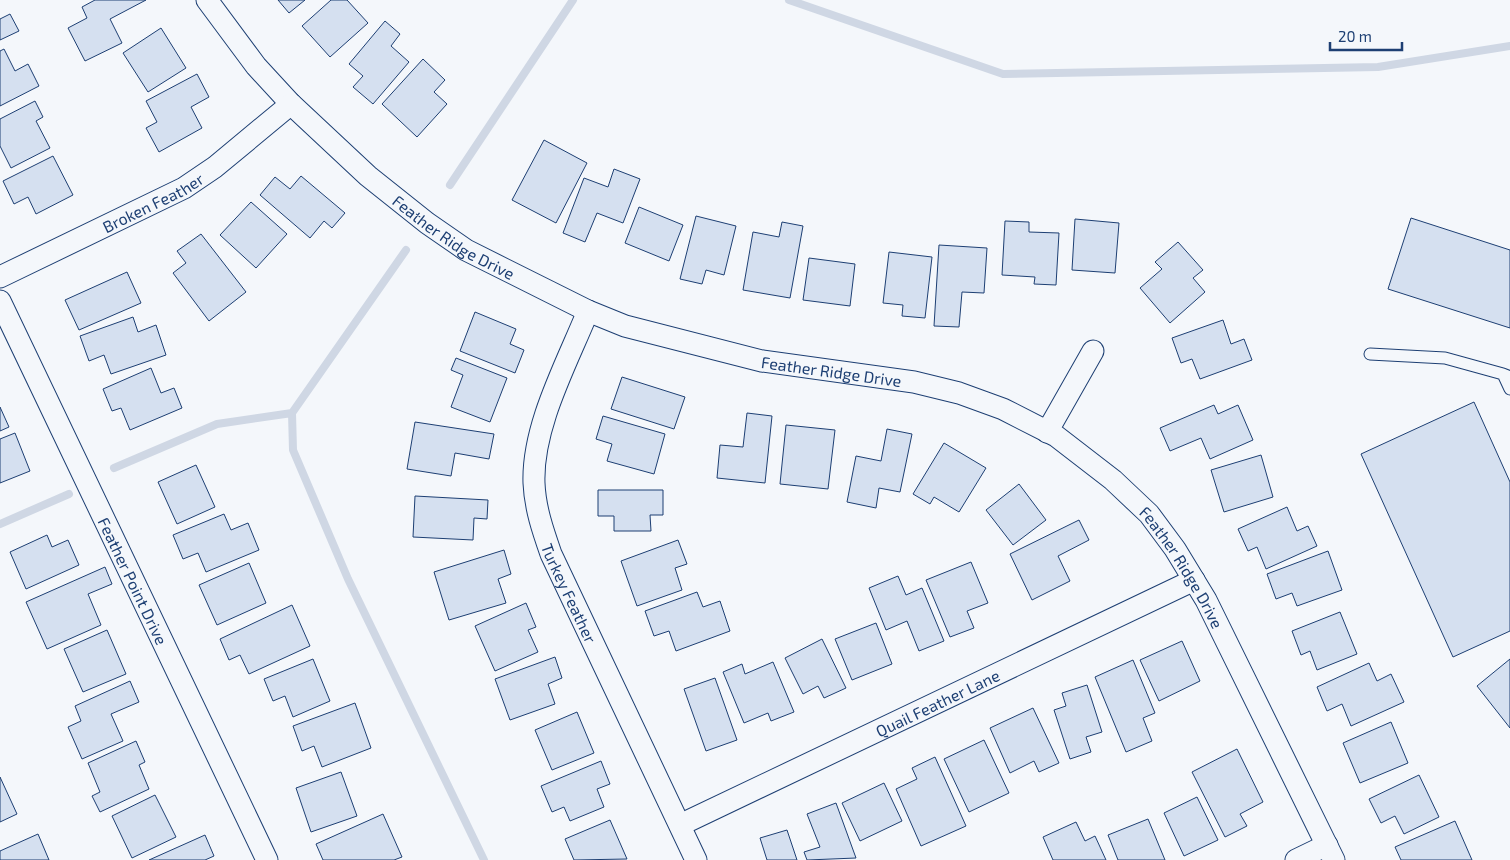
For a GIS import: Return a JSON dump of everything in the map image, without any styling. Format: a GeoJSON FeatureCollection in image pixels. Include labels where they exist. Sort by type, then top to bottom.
{"type":"FeatureCollection","features":[{"type":"Feature","properties":{"kind":"street","name":"Feather Ridge Drive"},"geometry":{"type":"LineString","coordinates":[[207,0],[256,66],[291,104],[368,176],[459,245],[588,311],[625,326],[762,361],[914,382],[959,393],[1003,409],[1048,432],[1112,480],[1149,514],[1194,580],[1330,853]]}},
{"type":"Feature","properties":{"kind":"street","name":"Broken Feather"},"geometry":{"type":"LineString","coordinates":[[0,277],[184,188],[215,167],[291,104]]}},
{"type":"Feature","properties":{"kind":"street","name":"Feather Point Drive"},"geometry":{"type":"LineString","coordinates":[[0,301],[267,860]]}},
{"type":"Feature","properties":{"kind":"street","name":"Turkey Feather"},"geometry":{"type":"LineString","coordinates":[[588,311],[547,412],[537,445],[534,482],[539,519],[551,554],[696,860]]}},
{"type":"Feature","properties":{"kind":"street"},"geometry":{"type":"LineString","coordinates":[[1048,432],[1093,351]]}},
{"type":"Feature","properties":{"kind":"street","name":"Quail Feather Lane"},"geometry":{"type":"LineString","coordinates":[[680,825],[1194,580]]}},
{"type":"Feature","properties":{"kind":"street"},"geometry":{"type":"LineString","coordinates":[[1296,860],[1330,853]]}},
{"type":"Feature","properties":{"kind":"lane"},"geometry":{"type":"LineString","coordinates":[[1370,354],[1445,358],[1506,375],[1510,389]]}},
{"type":"Feature","properties":{"kind":"building"},"geometry":{"type":"Polygon","coordinates":[[[95,0],[146,0],[110,19],[122,43],[85,61],[68,28],[87,18],[82,7],[95,0]]]}},
{"type":"Feature","properties":{"kind":"building"},"geometry":{"type":"Polygon","coordinates":[[[278,0],[305,0],[289,13],[278,0]]]}},
{"type":"Feature","properties":{"kind":"building"},"geometry":{"type":"Polygon","coordinates":[[[331,0],[347,0],[368,23],[330,57],[302,26],[331,0]]]}},
{"type":"Feature","properties":{"kind":"building"},"geometry":{"type":"Polygon","coordinates":[[[10,14],[19,31],[0,40],[0,19],[10,14]]]}},
{"type":"Feature","properties":{"kind":"building"},"geometry":{"type":"Polygon","coordinates":[[[385,21],[400,34],[391,46],[409,62],[373,104],[353,87],[363,76],[349,64],[385,21]]]}},
{"type":"Feature","properties":{"kind":"building"},"geometry":{"type":"Polygon","coordinates":[[[161,28],[186,68],[148,92],[123,53],[161,28]]]}},
{"type":"Feature","properties":{"kind":"building"},"geometry":{"type":"Polygon","coordinates":[[[4,49],[15,71],[28,64],[39,86],[0,106],[0,51],[4,49]]]}},
{"type":"Feature","properties":{"kind":"building"},"geometry":{"type":"Polygon","coordinates":[[[423,59],[445,80],[434,92],[447,104],[417,137],[382,104],[423,59]]]}},
{"type":"Feature","properties":{"kind":"building"},"geometry":{"type":"Polygon","coordinates":[[[197,74],[209,97],[191,107],[202,128],[159,152],[146,128],[157,122],[146,101],[197,74]]]}},
{"type":"Feature","properties":{"kind":"building"},"geometry":{"type":"Polygon","coordinates":[[[35,101],[43,117],[36,121],[50,148],[11,168],[0,146],[0,119],[35,101]]]}},
{"type":"Feature","properties":{"kind":"building"},"geometry":{"type":"Polygon","coordinates":[[[544,140],[587,163],[556,223],[512,200],[544,140]]]}},
{"type":"Feature","properties":{"kind":"building"},"geometry":{"type":"Polygon","coordinates":[[[53,156],[73,195],[36,214],[28,197],[14,204],[3,181],[53,156]]]}},
{"type":"Feature","properties":{"kind":"building"},"geometry":{"type":"Polygon","coordinates":[[[614,169],[640,179],[623,223],[597,213],[585,242],[563,233],[584,178],[608,187],[614,169]]]}},
{"type":"Feature","properties":{"kind":"building"},"geometry":{"type":"Polygon","coordinates":[[[301,176],[345,213],[332,228],[324,221],[310,238],[260,195],[275,177],[290,189],[301,176]]]}},
{"type":"Feature","properties":{"kind":"building"},"geometry":{"type":"Polygon","coordinates":[[[251,202],[287,234],[256,268],[220,235],[251,202]]]}},
{"type":"Feature","properties":{"kind":"building"},"geometry":{"type":"Polygon","coordinates":[[[639,207],[683,225],[669,261],[625,243],[639,207]]]}},
{"type":"Feature","properties":{"kind":"building"},"geometry":{"type":"Polygon","coordinates":[[[696,216],[736,226],[724,275],[706,270],[702,284],[680,279],[696,216]]]}},
{"type":"Feature","properties":{"kind":"building"},"geometry":{"type":"Polygon","coordinates":[[[1411,218],[1510,250],[1510,328],[1388,289],[1411,218]]]}},
{"type":"Feature","properties":{"kind":"building"},"geometry":{"type":"Polygon","coordinates":[[[1075,219],[1119,223],[1115,273],[1072,270],[1075,219]]]}},
{"type":"Feature","properties":{"kind":"building"},"geometry":{"type":"Polygon","coordinates":[[[1005,221],[1029,222],[1029,232],[1059,233],[1056,285],[1034,284],[1035,277],[1002,275],[1005,221]]]}},
{"type":"Feature","properties":{"kind":"building"},"geometry":{"type":"Polygon","coordinates":[[[782,222],[803,226],[790,298],[743,290],[753,232],[779,237],[782,222]]]}},
{"type":"Feature","properties":{"kind":"building"},"geometry":{"type":"Polygon","coordinates":[[[201,234],[246,292],[209,321],[173,273],[186,263],[177,251],[201,234]]]}},
{"type":"Feature","properties":{"kind":"building"},"geometry":{"type":"Polygon","coordinates":[[[1178,242],[1203,270],[1193,278],[1205,292],[1170,323],[1140,288],[1162,269],[1155,262],[1178,242]]]}},
{"type":"Feature","properties":{"kind":"building"},"geometry":{"type":"Polygon","coordinates":[[[939,245],[987,248],[984,293],[962,292],[959,327],[934,326],[939,245]]]}},
{"type":"Feature","properties":{"kind":"building"},"geometry":{"type":"Polygon","coordinates":[[[889,252],[932,257],[925,318],[902,316],[903,305],[883,303],[889,252]]]}},
{"type":"Feature","properties":{"kind":"building"},"geometry":{"type":"Polygon","coordinates":[[[809,258],[855,264],[850,306],[803,300],[809,258]]]}},
{"type":"Feature","properties":{"kind":"building"},"geometry":{"type":"Polygon","coordinates":[[[127,272],[141,303],[79,330],[65,300],[127,272]]]}},
{"type":"Feature","properties":{"kind":"building"},"geometry":{"type":"Polygon","coordinates":[[[475,312],[516,329],[510,344],[524,350],[515,373],[460,351],[475,312]]]}},
{"type":"Feature","properties":{"kind":"building"},"geometry":{"type":"Polygon","coordinates":[[[133,317],[138,332],[156,325],[166,355],[111,374],[104,355],[89,361],[80,336],[133,317]]]}},
{"type":"Feature","properties":{"kind":"building"},"geometry":{"type":"Polygon","coordinates":[[[1223,320],[1231,344],[1244,339],[1252,360],[1200,379],[1192,359],[1181,363],[1172,338],[1223,320]]]}},
{"type":"Feature","properties":{"kind":"building"},"geometry":{"type":"Polygon","coordinates":[[[456,358],[507,378],[490,422],[451,407],[463,375],[451,370],[456,358]]]}},
{"type":"Feature","properties":{"kind":"building"},"geometry":{"type":"Polygon","coordinates":[[[151,368],[161,393],[174,388],[182,408],[130,430],[121,408],[112,411],[103,389],[151,368]]]}},
{"type":"Feature","properties":{"kind":"building"},"geometry":{"type":"Polygon","coordinates":[[[622,377],[685,397],[674,429],[611,409],[622,377]]]}},
{"type":"Feature","properties":{"kind":"building"},"geometry":{"type":"Polygon","coordinates":[[[1474,402],[1510,482],[1510,631],[1453,657],[1361,454],[1474,402]]]}},
{"type":"Feature","properties":{"kind":"building"},"geometry":{"type":"Polygon","coordinates":[[[1214,405],[1218,414],[1238,405],[1253,440],[1210,459],[1201,438],[1170,451],[1160,428],[1214,405]]]}},
{"type":"Feature","properties":{"kind":"building"},"geometry":{"type":"Polygon","coordinates":[[[0,407],[9,427],[0,431],[0,407]]]}},
{"type":"Feature","properties":{"kind":"building"},"geometry":{"type":"Polygon","coordinates":[[[747,413],[772,416],[765,483],[717,478],[720,445],[743,447],[747,413]]]}},
{"type":"Feature","properties":{"kind":"building"},"geometry":{"type":"Polygon","coordinates":[[[603,416],[665,434],[654,474],[607,461],[612,444],[596,439],[603,416]]]}},
{"type":"Feature","properties":{"kind":"building"},"geometry":{"type":"Polygon","coordinates":[[[415,422],[494,434],[489,459],[455,453],[451,476],[407,469],[415,422]]]}},
{"type":"Feature","properties":{"kind":"building"},"geometry":{"type":"Polygon","coordinates":[[[786,425],[835,430],[828,489],[780,484],[786,425]]]}},
{"type":"Feature","properties":{"kind":"building"},"geometry":{"type":"Polygon","coordinates":[[[887,429],[912,434],[900,492],[879,488],[876,508],[847,502],[856,456],[881,461],[887,429]]]}},
{"type":"Feature","properties":{"kind":"building"},"geometry":{"type":"Polygon","coordinates":[[[15,433],[30,471],[0,483],[0,439],[15,433]]]}},
{"type":"Feature","properties":{"kind":"building"},"geometry":{"type":"Polygon","coordinates":[[[944,443],[986,468],[959,512],[934,497],[930,504],[913,494],[944,443]]]}},
{"type":"Feature","properties":{"kind":"building"},"geometry":{"type":"Polygon","coordinates":[[[1261,455],[1273,497],[1224,512],[1211,470],[1261,455]]]}},
{"type":"Feature","properties":{"kind":"building"},"geometry":{"type":"Polygon","coordinates":[[[196,465],[215,507],[177,524],[158,482],[196,465]]]}},
{"type":"Feature","properties":{"kind":"building"},"geometry":{"type":"Polygon","coordinates":[[[1019,484],[1046,520],[1013,545],[986,510],[1019,484]]]}},
{"type":"Feature","properties":{"kind":"building"},"geometry":{"type":"Polygon","coordinates":[[[598,490],[663,490],[663,515],[650,515],[651,531],[614,531],[614,516],[598,516],[598,490]]]}},
{"type":"Feature","properties":{"kind":"building"},"geometry":{"type":"Polygon","coordinates":[[[415,496],[488,500],[487,519],[474,518],[473,540],[413,537],[415,496]]]}},
{"type":"Feature","properties":{"kind":"building"},"geometry":{"type":"Polygon","coordinates":[[[1287,507],[1297,531],[1308,526],[1317,546],[1266,569],[1257,547],[1248,551],[1238,529],[1287,507]]]}},
{"type":"Feature","properties":{"kind":"building"},"geometry":{"type":"Polygon","coordinates":[[[224,514],[231,530],[248,523],[259,550],[206,572],[198,553],[183,559],[173,535],[224,514]]]}},
{"type":"Feature","properties":{"kind":"building"},"geometry":{"type":"Polygon","coordinates":[[[1079,520],[1089,540],[1058,556],[1070,581],[1032,600],[1010,554],[1079,520]]]}},
{"type":"Feature","properties":{"kind":"building"},"geometry":{"type":"Polygon","coordinates":[[[47,535],[52,547],[68,540],[79,565],[26,589],[10,552],[47,535]]]}},
{"type":"Feature","properties":{"kind":"building"},"geometry":{"type":"Polygon","coordinates":[[[678,540],[687,564],[675,568],[682,590],[637,606],[621,561],[678,540]]]}},
{"type":"Feature","properties":{"kind":"building"},"geometry":{"type":"Polygon","coordinates":[[[504,550],[511,574],[498,579],[506,603],[449,620],[434,572],[504,550]]]}},
{"type":"Feature","properties":{"kind":"building"},"geometry":{"type":"Polygon","coordinates":[[[1328,551],[1342,590],[1297,606],[1292,593],[1276,599],[1267,574],[1328,551]]]}},
{"type":"Feature","properties":{"kind":"building"},"geometry":{"type":"Polygon","coordinates":[[[971,562],[988,603],[967,611],[974,628],[950,637],[926,580],[971,562]]]}},
{"type":"Feature","properties":{"kind":"building"},"geometry":{"type":"Polygon","coordinates":[[[249,563],[266,603],[217,625],[199,585],[249,563]]]}},
{"type":"Feature","properties":{"kind":"building"},"geometry":{"type":"Polygon","coordinates":[[[105,567],[112,584],[88,594],[101,625],[47,649],[26,602],[105,567]]]}},
{"type":"Feature","properties":{"kind":"building"},"geometry":{"type":"Polygon","coordinates":[[[898,576],[906,595],[922,588],[944,641],[919,651],[907,621],[886,630],[869,588],[898,576]]]}},
{"type":"Feature","properties":{"kind":"building"},"geometry":{"type":"Polygon","coordinates":[[[697,592],[703,607],[720,601],[730,631],[676,651],[669,631],[654,636],[645,611],[697,592]]]}},
{"type":"Feature","properties":{"kind":"building"},"geometry":{"type":"Polygon","coordinates":[[[526,603],[536,627],[528,630],[538,652],[495,671],[475,626],[526,603]]]}},
{"type":"Feature","properties":{"kind":"building"},"geometry":{"type":"Polygon","coordinates":[[[292,605],[310,646],[249,674],[240,655],[229,660],[220,639],[292,605]]]}},
{"type":"Feature","properties":{"kind":"building"},"geometry":{"type":"Polygon","coordinates":[[[1340,612],[1357,654],[1317,670],[1310,651],[1301,655],[1292,631],[1340,612]]]}},
{"type":"Feature","properties":{"kind":"building"},"geometry":{"type":"Polygon","coordinates":[[[876,623],[892,664],[852,680],[835,639],[876,623]]]}},
{"type":"Feature","properties":{"kind":"building"},"geometry":{"type":"Polygon","coordinates":[[[107,630],[126,674],[83,692],[64,649],[107,630]]]}},
{"type":"Feature","properties":{"kind":"building"},"geometry":{"type":"Polygon","coordinates":[[[822,639],[846,688],[824,698],[818,686],[803,694],[785,658],[822,639]]]}},
{"type":"Feature","properties":{"kind":"building"},"geometry":{"type":"Polygon","coordinates":[[[1182,641],[1200,681],[1159,701],[1140,660],[1182,641]]]}},
{"type":"Feature","properties":{"kind":"building"},"geometry":{"type":"Polygon","coordinates":[[[555,657],[562,678],[548,684],[555,704],[510,720],[495,679],[555,657]]]}},
{"type":"Feature","properties":{"kind":"building"},"geometry":{"type":"Polygon","coordinates":[[[313,659],[330,701],[293,717],[285,696],[273,701],[264,679],[313,659]]]}},
{"type":"Feature","properties":{"kind":"building"},"geometry":{"type":"Polygon","coordinates":[[[1510,659],[1510,728],[1477,686],[1510,659]]]}},
{"type":"Feature","properties":{"kind":"building"},"geometry":{"type":"Polygon","coordinates":[[[1133,660],[1155,713],[1143,718],[1152,741],[1126,752],[1095,677],[1133,660]]]}},
{"type":"Feature","properties":{"kind":"building"},"geometry":{"type":"Polygon","coordinates":[[[773,662],[794,712],[771,721],[768,713],[744,723],[723,672],[742,664],[745,674],[773,662]]]}},
{"type":"Feature","properties":{"kind":"building"},"geometry":{"type":"Polygon","coordinates":[[[1369,663],[1377,681],[1391,674],[1404,702],[1351,726],[1342,704],[1327,711],[1317,687],[1369,663]]]}},
{"type":"Feature","properties":{"kind":"building"},"geometry":{"type":"Polygon","coordinates":[[[715,678],[737,740],[706,751],[684,689],[715,678]]]}},
{"type":"Feature","properties":{"kind":"building"},"geometry":{"type":"Polygon","coordinates":[[[130,681],[139,702],[111,714],[123,741],[82,759],[68,727],[81,721],[75,706],[130,681]]]}},
{"type":"Feature","properties":{"kind":"building"},"geometry":{"type":"Polygon","coordinates":[[[1087,685],[1102,732],[1086,737],[1091,752],[1070,759],[1054,710],[1066,706],[1062,693],[1087,685]]]}},
{"type":"Feature","properties":{"kind":"building"},"geometry":{"type":"Polygon","coordinates":[[[355,703],[371,748],[322,767],[314,746],[302,751],[293,726],[355,703]]]}},
{"type":"Feature","properties":{"kind":"building"},"geometry":{"type":"Polygon","coordinates":[[[1033,708],[1059,763],[1039,772],[1034,761],[1010,773],[990,728],[1033,708]]]}},
{"type":"Feature","properties":{"kind":"building"},"geometry":{"type":"Polygon","coordinates":[[[577,712],[594,753],[552,770],[535,730],[577,712]]]}},
{"type":"Feature","properties":{"kind":"building"},"geometry":{"type":"Polygon","coordinates":[[[1391,722],[1408,763],[1360,783],[1343,743],[1391,722]]]}},
{"type":"Feature","properties":{"kind":"building"},"geometry":{"type":"Polygon","coordinates":[[[984,740],[1009,793],[969,812],[944,759],[984,740]]]}},
{"type":"Feature","properties":{"kind":"building"},"geometry":{"type":"Polygon","coordinates":[[[136,741],[145,762],[139,765],[149,789],[100,812],[92,796],[100,792],[88,763],[136,741]]]}},
{"type":"Feature","properties":{"kind":"building"},"geometry":{"type":"Polygon","coordinates":[[[1237,749],[1263,802],[1240,814],[1247,826],[1225,837],[1192,772],[1237,749]]]}},
{"type":"Feature","properties":{"kind":"building"},"geometry":{"type":"Polygon","coordinates":[[[935,757],[966,826],[921,846],[896,789],[917,779],[912,768],[935,757]]]}},
{"type":"Feature","properties":{"kind":"building"},"geometry":{"type":"Polygon","coordinates":[[[601,761],[610,784],[597,789],[604,807],[570,821],[564,807],[552,812],[541,786],[601,761]]]}},
{"type":"Feature","properties":{"kind":"building"},"geometry":{"type":"Polygon","coordinates":[[[341,772],[357,816],[311,832],[296,788],[341,772]]]}},
{"type":"Feature","properties":{"kind":"building"},"geometry":{"type":"Polygon","coordinates":[[[1419,775],[1439,817],[1404,834],[1395,816],[1381,823],[1369,799],[1419,775]]]}},
{"type":"Feature","properties":{"kind":"building"},"geometry":{"type":"Polygon","coordinates":[[[0,777],[17,814],[0,822],[0,777]]]}},
{"type":"Feature","properties":{"kind":"building"},"geometry":{"type":"Polygon","coordinates":[[[884,783],[902,821],[860,841],[842,803],[884,783]]]}},
{"type":"Feature","properties":{"kind":"building"},"geometry":{"type":"Polygon","coordinates":[[[155,795],[176,837],[132,858],[112,816],[155,795]]]}},
{"type":"Feature","properties":{"kind":"building"},"geometry":{"type":"Polygon","coordinates":[[[1197,797],[1218,840],[1184,856],[1164,813],[1197,797]]]}},
{"type":"Feature","properties":{"kind":"building"},"geometry":{"type":"Polygon","coordinates":[[[836,803],[856,858],[807,860],[804,852],[820,847],[807,814],[836,803]]]}},
{"type":"Feature","properties":{"kind":"building"},"geometry":{"type":"Polygon","coordinates":[[[383,814],[402,857],[394,860],[323,860],[316,844],[383,814]]]}},
{"type":"Feature","properties":{"kind":"building"},"geometry":{"type":"Polygon","coordinates":[[[1148,819],[1165,860],[1118,860],[1108,835],[1148,819]]]}},
{"type":"Feature","properties":{"kind":"building"},"geometry":{"type":"Polygon","coordinates":[[[610,820],[627,859],[574,860],[565,839],[610,820]]]}},
{"type":"Feature","properties":{"kind":"building"},"geometry":{"type":"Polygon","coordinates":[[[1455,821],[1472,860],[1401,860],[1395,847],[1455,821]]]}},
{"type":"Feature","properties":{"kind":"building"},"geometry":{"type":"Polygon","coordinates":[[[1076,822],[1085,841],[1095,836],[1106,860],[1053,860],[1043,837],[1076,822]]]}},
{"type":"Feature","properties":{"kind":"building"},"geometry":{"type":"Polygon","coordinates":[[[787,830],[797,860],[767,860],[760,838],[787,830]]]}},
{"type":"Feature","properties":{"kind":"building"},"geometry":{"type":"Polygon","coordinates":[[[38,834],[49,860],[0,860],[0,851],[38,834]]]}},
{"type":"Feature","properties":{"kind":"building"},"geometry":{"type":"Polygon","coordinates":[[[205,835],[214,856],[205,860],[149,860],[205,835]]]}},
{"type":"Feature","properties":{"kind":"waterway"},"geometry":{"type":"LineString","coordinates":[[450,185],[573,0]]}},
{"type":"Feature","properties":{"kind":"waterway"},"geometry":{"type":"LineString","coordinates":[[789,0],[1003,74],[1378,67],[1510,46]]}},
{"type":"Feature","properties":{"kind":"waterway"},"geometry":{"type":"LineString","coordinates":[[406,250],[292,413],[293,450],[348,579],[484,860]]}},
{"type":"Feature","properties":{"kind":"waterway"},"geometry":{"type":"LineString","coordinates":[[114,468],[217,424],[292,413]]}},
{"type":"Feature","properties":{"kind":"waterway"},"geometry":{"type":"LineString","coordinates":[[0,524],[69,494]]}}]}
